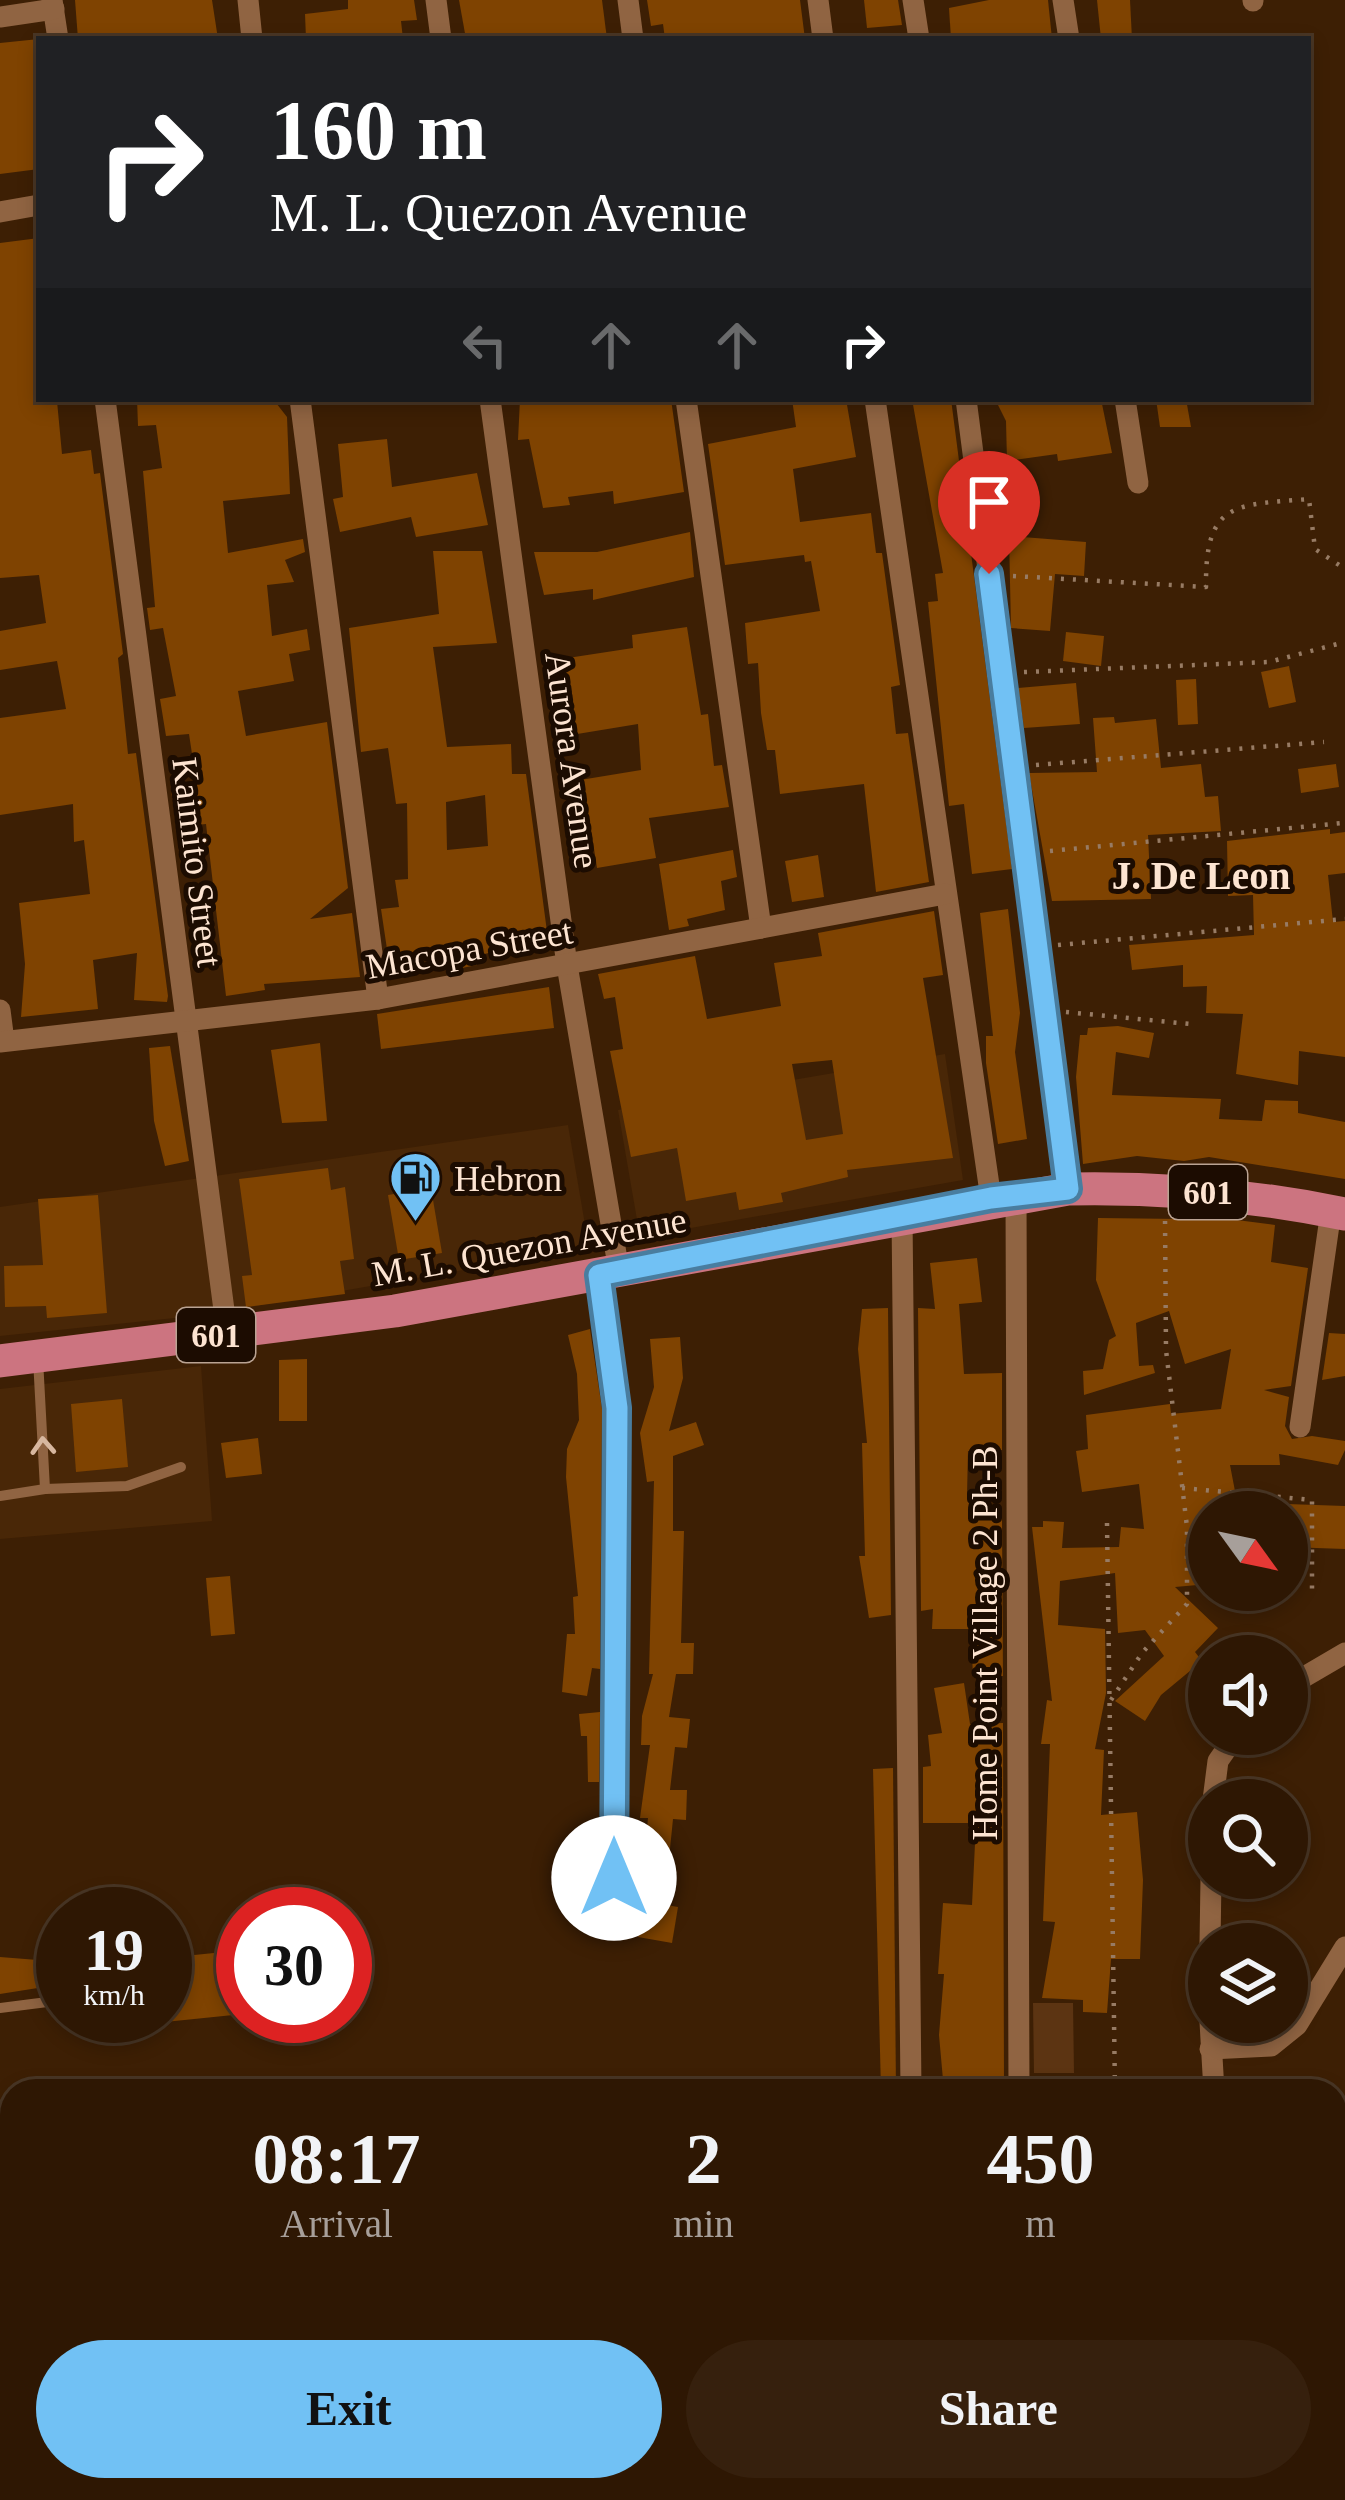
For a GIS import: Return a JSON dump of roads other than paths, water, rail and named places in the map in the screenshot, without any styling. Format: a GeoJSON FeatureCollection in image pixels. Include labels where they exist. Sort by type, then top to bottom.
{"type":"FeatureCollection","features":[{"type":"Feature","properties":{"kind":"main road","name":"601"},"geometry":{"type":"LineString","coordinates":[[1068,1189],[1165,1187],[1338,1213]]}},
{"type":"Feature","properties":{"kind":"main road","name":"M. L. Quezon Avenue"},"geometry":{"type":"LineString","coordinates":[[0,1361],[227,1334],[609,1273],[902,1215],[1068,1189]]}},
{"type":"Feature","properties":{"kind":"street"},"geometry":{"type":"LineString","coordinates":[[248,0],[252,36]]}},
{"type":"Feature","properties":{"kind":"street"},"geometry":{"type":"LineString","coordinates":[[436,0],[441,36]]}},
{"type":"Feature","properties":{"kind":"street"},"geometry":{"type":"LineString","coordinates":[[628,0],[633,36]]}},
{"type":"Feature","properties":{"kind":"street"},"geometry":{"type":"LineString","coordinates":[[818,0],[824,36]]}},
{"type":"Feature","properties":{"kind":"street"},"geometry":{"type":"LineString","coordinates":[[913,0],[919,36]]}},
{"type":"Feature","properties":{"kind":"street"},"geometry":{"type":"LineString","coordinates":[[1064,0],[1069,36]]}},
{"type":"Feature","properties":{"kind":"street"},"geometry":{"type":"LineString","coordinates":[[0,17],[53,5],[58,36]]}},
{"type":"Feature","properties":{"kind":"street"},"geometry":{"type":"LineString","coordinates":[[0,212],[36,206]]}},
{"type":"Feature","properties":{"kind":"street","name":"Kaimito Street"},"geometry":{"type":"LineString","coordinates":[[105,402],[227,1334]]}},
{"type":"Feature","properties":{"kind":"street"},"geometry":{"type":"LineString","coordinates":[[300,402],[378,999]]}},
{"type":"Feature","properties":{"kind":"street","name":"Aurora Avenue"},"geometry":{"type":"LineString","coordinates":[[490,402],[609,1273],[617,1408],[613,1925]]}},
{"type":"Feature","properties":{"kind":"street"},"geometry":{"type":"LineString","coordinates":[[686,402],[761,928]]}},
{"type":"Feature","properties":{"kind":"street","name":"Home Point Village 2 Ph-B"},"geometry":{"type":"LineString","coordinates":[[874,402],[945,893],[1003,1197],[1019,2079]]}},
{"type":"Feature","properties":{"kind":"street"},"geometry":{"type":"LineString","coordinates":[[966,402],[1068,1189]]}},
{"type":"Feature","properties":{"kind":"street"},"geometry":{"type":"LineString","coordinates":[[1125,402],[1138,483]]}},
{"type":"Feature","properties":{"kind":"street","name":"Macopa Street"},"geometry":{"type":"LineString","coordinates":[[2,1041],[378,999],[945,893]]}},
{"type":"Feature","properties":{"kind":"street"},"geometry":{"type":"LineString","coordinates":[[0,1010],[2,1041]]}},
{"type":"Feature","properties":{"kind":"street"},"geometry":{"type":"LineString","coordinates":[[1300,1427],[1338,1213]]}},
{"type":"Feature","properties":{"kind":"street"},"geometry":{"type":"LineString","coordinates":[[902,1215],[911,2079]]}},
{"type":"Feature","properties":{"kind":"street"},"geometry":{"type":"LineString","coordinates":[[1308,1675],[1344,1655]]}},
{"type":"Feature","properties":{"kind":"street"},"geometry":{"type":"LineString","coordinates":[[1210,2049],[1271,2046],[1298,2025],[1345,1947]]}},
{"type":"Feature","properties":{"kind":"street"},"geometry":{"type":"LineString","coordinates":[[1210,2043],[1213,2079]]}},
{"type":"Feature","properties":{"kind":"lane"},"geometry":{"type":"LineString","coordinates":[[38,1357],[46,1490]]}},
{"type":"Feature","properties":{"kind":"lane"},"geometry":{"type":"LineString","coordinates":[[0,1496],[128,1486],[181,1468]]}},
{"type":"Feature","properties":{"kind":"lane"},"geometry":{"type":"LineString","coordinates":[[0,2008],[36,2003]]}},
{"type":"Feature","properties":{"kind":"place","name":"Hebron"},"geometry":{"type":"Point","coordinates":[415,1224]}},
{"type":"Feature","properties":{"kind":"district","name":"J. De Leon"},"geometry":{"type":"Point","coordinates":[1201,875]}}]}
